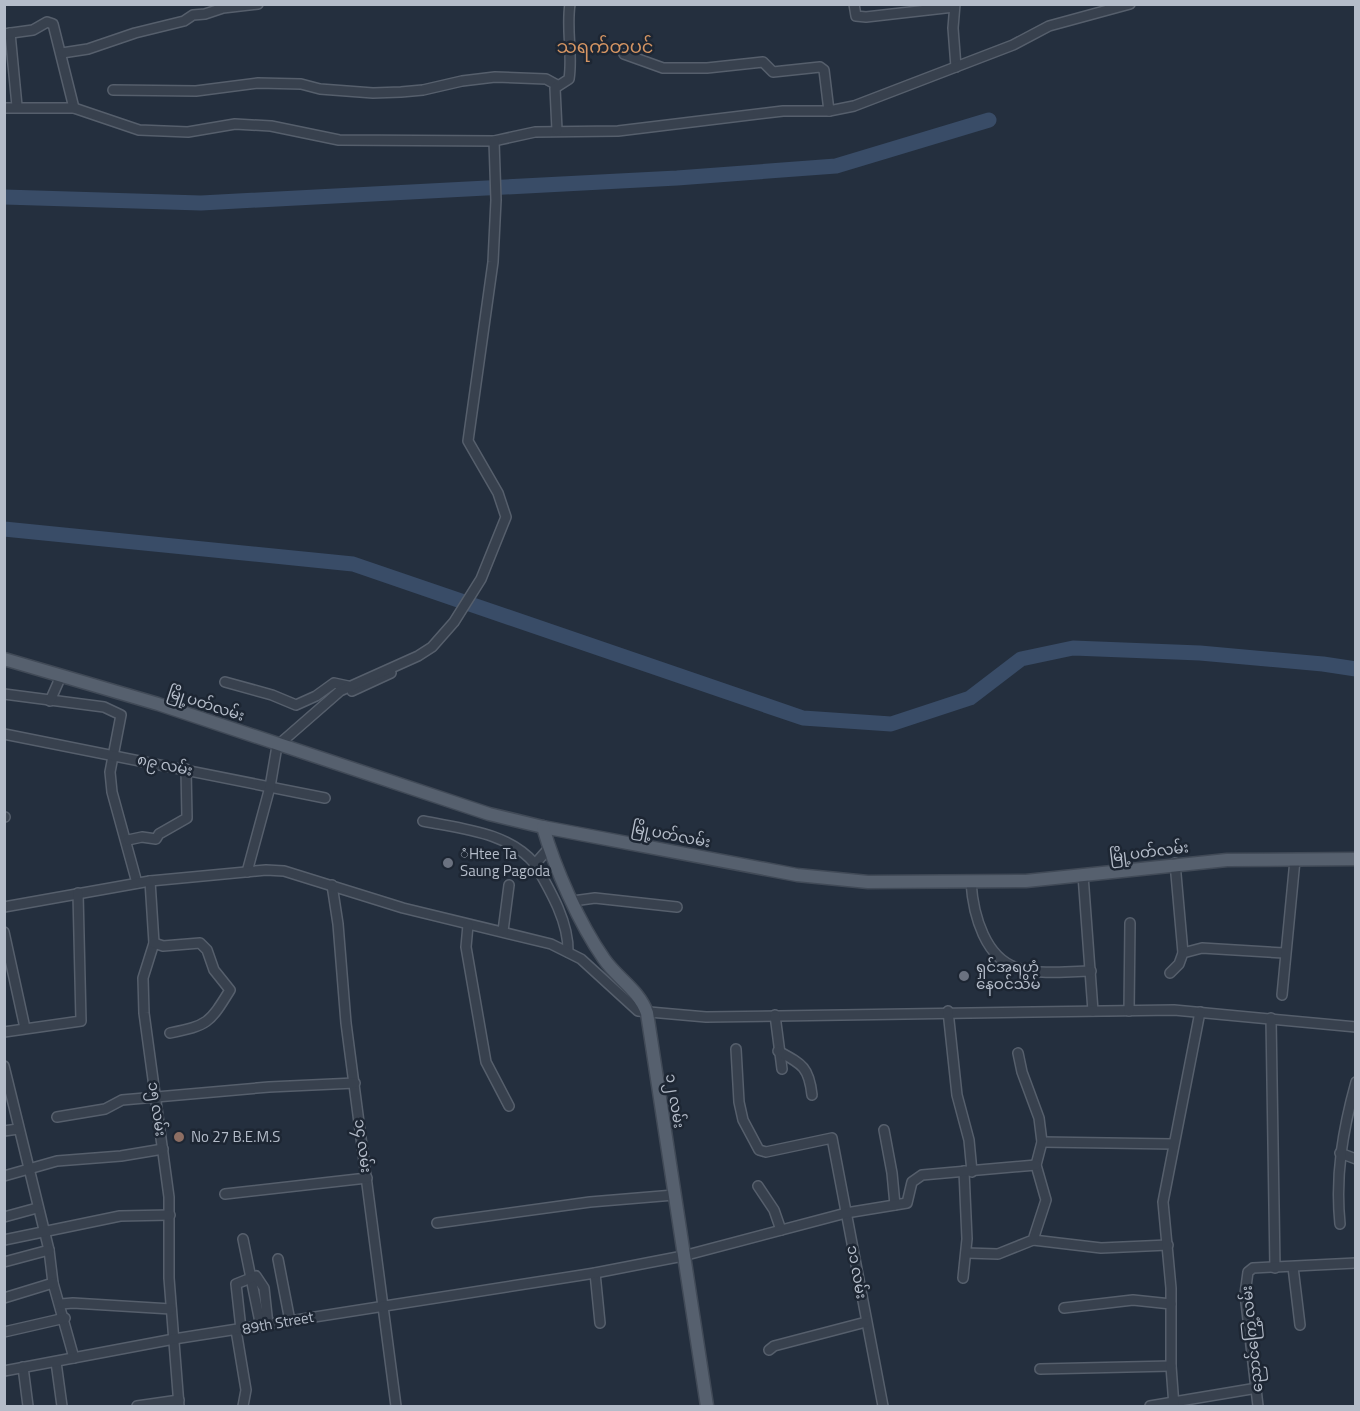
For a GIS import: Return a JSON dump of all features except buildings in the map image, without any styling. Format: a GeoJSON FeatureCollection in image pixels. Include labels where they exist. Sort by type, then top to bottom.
{"type":"FeatureCollection","features":[{"type":"Feature","properties":{"kind":"main road","name":"မြို့ပတ်လမ်း"},"geometry":{"type":"LineString","coordinates":[[4,659],[158,704],[277,746],[489,814],[543,827],[797,875],[868,882],[1026,881],[1175,863],[1227,860],[1356,859]]}},
{"type":"Feature","properties":{"kind":"main road","name":"၁၂ လမ်း"},"geometry":{"type":"LineString","coordinates":[[543,827],[549,848],[573,901],[604,959],[642,1000],[647,1013],[706,1407]]}},
{"type":"Feature","properties":{"kind":"street"},"geometry":{"type":"LineString","coordinates":[[62,53],[88,49],[223,8],[258,4]]}},
{"type":"Feature","properties":{"kind":"street"},"geometry":{"type":"LineString","coordinates":[[557,130],[554,94],[557,85],[569,79],[567,25],[570,4]]}},
{"type":"Feature","properties":{"kind":"street"},"geometry":{"type":"LineString","coordinates":[[854,4],[856,16],[866,17],[955,6],[953,28],[956,67]]}},
{"type":"Feature","properties":{"kind":"street"},"geometry":{"type":"LineString","coordinates":[[4,108],[17,106],[46,109],[74,108],[139,130],[188,132],[235,124],[270,126],[339,140],[494,141],[557,130],[618,131],[783,111],[829,111],[854,106],[1013,45],[1048,26],[1129,5]]}},
{"type":"Feature","properties":{"kind":"street"},"geometry":{"type":"LineString","coordinates":[[17,106],[7,34],[33,30],[51,22],[62,53],[74,108]]}},
{"type":"Feature","properties":{"kind":"street"},"geometry":{"type":"LineString","coordinates":[[624,54],[663,68],[707,68],[763,62],[773,72],[820,67],[824,70],[826,78],[829,111]]}},
{"type":"Feature","properties":{"kind":"street"},"geometry":{"type":"LineString","coordinates":[[113,90],[196,91],[258,83],[302,84],[320,89],[373,93],[423,90],[462,81],[495,77],[546,79],[557,85]]}},
{"type":"Feature","properties":{"kind":"street"},"geometry":{"type":"LineString","coordinates":[[332,699],[429,656],[449,637],[484,580],[512,512],[511,505],[477,449],[471,427],[494,262],[496,200],[494,141]]}},
{"type":"Feature","properties":{"kind":"street"},"geometry":{"type":"LineString","coordinates":[[247,872],[270,787],[277,746],[348,686],[418,656],[432,647],[465,610]]}},
{"type":"Feature","properties":{"kind":"street"},"geometry":{"type":"LineString","coordinates":[[50,702],[61,676]]}},
{"type":"Feature","properties":{"kind":"street"},"geometry":{"type":"LineString","coordinates":[[225,682],[272,695],[296,705],[316,696],[334,683],[348,686]]}},
{"type":"Feature","properties":{"kind":"street"},"geometry":{"type":"LineString","coordinates":[[4,694],[117,711],[121,715],[110,772],[112,792],[128,840],[137,883]]}},
{"type":"Feature","properties":{"kind":"street","name":"၈၉ လမ်း"},"geometry":{"type":"LineString","coordinates":[[4,734],[325,798]]}},
{"type":"Feature","properties":{"kind":"street"},"geometry":{"type":"LineString","coordinates":[[128,840],[142,837],[156,838],[186,818],[186,769]]}},
{"type":"Feature","properties":{"kind":"street"},"geometry":{"type":"LineString","coordinates":[[423,821],[504,840],[528,856],[535,864],[558,910],[568,941],[568,952]]}},
{"type":"Feature","properties":{"kind":"street"},"geometry":{"type":"LineString","coordinates":[[535,864],[549,848]]}},
{"type":"Feature","properties":{"kind":"street"},"geometry":{"type":"LineString","coordinates":[[1282,995],[1284,953],[1295,860]]}},
{"type":"Feature","properties":{"kind":"street"},"geometry":{"type":"LineString","coordinates":[[1170,973],[1179,964],[1183,953],[1175,863]]}},
{"type":"Feature","properties":{"kind":"street"},"geometry":{"type":"LineString","coordinates":[[4,908],[150,881],[284,871],[468,925],[503,931],[568,952],[581,959],[630,1006],[647,1013],[706,1017],[948,1011],[1200,1012],[1356,1027]]}},
{"type":"Feature","properties":{"kind":"street"},"geometry":{"type":"LineString","coordinates":[[1083,875],[1093,1011]]}},
{"type":"Feature","properties":{"kind":"street","name":"၁၅ လမ်း"},"geometry":{"type":"LineString","coordinates":[[150,881],[154,943],[142,978],[144,1013],[170,1215],[171,1309],[179,1403]]}},
{"type":"Feature","properties":{"kind":"street"},"geometry":{"type":"LineString","coordinates":[[971,882],[976,912],[988,944],[1005,964],[1028,971],[1091,971]]}},
{"type":"Feature","properties":{"kind":"street","name":"၁၄ လမ်း"},"geometry":{"type":"LineString","coordinates":[[332,885],[338,924],[346,1023],[396,1407]]}},
{"type":"Feature","properties":{"kind":"street"},"geometry":{"type":"LineString","coordinates":[[503,931],[509,885]]}},
{"type":"Feature","properties":{"kind":"street"},"geometry":{"type":"LineString","coordinates":[[4,1032],[81,1021],[78,893]]}},
{"type":"Feature","properties":{"kind":"street"},"geometry":{"type":"LineString","coordinates":[[573,901],[595,898],[677,907]]}},
{"type":"Feature","properties":{"kind":"street"},"geometry":{"type":"LineString","coordinates":[[1129,1011],[1130,923]]}},
{"type":"Feature","properties":{"kind":"street"},"geometry":{"type":"LineString","coordinates":[[468,925],[466,947],[486,1062],[509,1106]]}},
{"type":"Feature","properties":{"kind":"street"},"geometry":{"type":"LineString","coordinates":[[4,932],[10,973],[25,1028]]}},
{"type":"Feature","properties":{"kind":"street"},"geometry":{"type":"LineString","coordinates":[[154,943],[163,946],[200,943],[207,950],[214,970],[230,990],[217,1010],[199,1027],[170,1033]]}},
{"type":"Feature","properties":{"kind":"street"},"geometry":{"type":"LineString","coordinates":[[1183,953],[1202,948],[1284,953]]}},
{"type":"Feature","properties":{"kind":"street"},"geometry":{"type":"LineString","coordinates":[[948,1011],[957,1095],[969,1140],[968,1222],[963,1278]]}},
{"type":"Feature","properties":{"kind":"street"},"geometry":{"type":"LineString","coordinates":[[1174,1404],[1168,1245],[1163,1202],[1169,1182],[1173,1144],[1200,1012]]}},
{"type":"Feature","properties":{"kind":"street"},"geometry":{"type":"LineString","coordinates":[[775,1015],[782,1069]]}},
{"type":"Feature","properties":{"kind":"street"},"geometry":{"type":"LineString","coordinates":[[1271,1018],[1275,1268]]}},
{"type":"Feature","properties":{"kind":"street","name":"၁၁ လမ်း"},"geometry":{"type":"LineString","coordinates":[[736,1049],[739,1102],[743,1120],[759,1150],[766,1152],[832,1138],[883,1407]]}},
{"type":"Feature","properties":{"kind":"street"},"geometry":{"type":"LineString","coordinates":[[778,1051],[804,1066],[809,1073],[812,1095]]}},
{"type":"Feature","properties":{"kind":"street"},"geometry":{"type":"LineString","coordinates":[[1018,1053],[1022,1072],[1039,1118],[1042,1142],[1036,1165],[1046,1200],[1033,1240]]}},
{"type":"Feature","properties":{"kind":"street"},"geometry":{"type":"LineString","coordinates":[[4,1066],[7,1096],[18,1129],[49,1250],[53,1283],[65,1318],[74,1358]]}},
{"type":"Feature","properties":{"kind":"street"},"geometry":{"type":"LineString","coordinates":[[1340,1224],[1337,1179],[1340,1153],[1356,1082]]}},
{"type":"Feature","properties":{"kind":"street"},"geometry":{"type":"LineString","coordinates":[[57,1117],[105,1109],[122,1100],[269,1087],[355,1083]]}},
{"type":"Feature","properties":{"kind":"street"},"geometry":{"type":"LineString","coordinates":[[4,1131],[18,1129]]}},
{"type":"Feature","properties":{"kind":"street"},"geometry":{"type":"LineString","coordinates":[[884,1131],[895,1205],[907,1203],[912,1182],[916,1177],[1036,1165]]}},
{"type":"Feature","properties":{"kind":"street"},"geometry":{"type":"LineString","coordinates":[[1042,1142],[1173,1144]]}},
{"type":"Feature","properties":{"kind":"street"},"geometry":{"type":"LineString","coordinates":[[4,1176],[57,1161],[163,1149]]}},
{"type":"Feature","properties":{"kind":"street"},"geometry":{"type":"LineString","coordinates":[[1340,1153],[1356,1159]]}},
{"type":"Feature","properties":{"kind":"street"},"geometry":{"type":"LineString","coordinates":[[225,1194],[367,1178]]}},
{"type":"Feature","properties":{"kind":"street"},"geometry":{"type":"LineString","coordinates":[[758,1186],[774,1210],[781,1230]]}},
{"type":"Feature","properties":{"kind":"street"},"geometry":{"type":"LineString","coordinates":[[437,1223],[590,1202],[674,1196]]}},
{"type":"Feature","properties":{"kind":"street","name":"89th Street"},"geometry":{"type":"LineString","coordinates":[[4,1371],[174,1339],[595,1273],[683,1256],[846,1213],[895,1205]]}},
{"type":"Feature","properties":{"kind":"street"},"geometry":{"type":"LineString","coordinates":[[4,1217],[37,1208]]}},
{"type":"Feature","properties":{"kind":"street"},"geometry":{"type":"LineString","coordinates":[[4,1240],[120,1216],[170,1215]]}},
{"type":"Feature","properties":{"kind":"street"},"geometry":{"type":"LineString","coordinates":[[243,1239],[265,1326]]}},
{"type":"Feature","properties":{"kind":"street"},"geometry":{"type":"LineString","coordinates":[[966,1252],[998,1254],[1033,1240],[1101,1248],[1168,1245]]}},
{"type":"Feature","properties":{"kind":"street"},"geometry":{"type":"LineString","coordinates":[[4,1262],[49,1250]]}},
{"type":"Feature","properties":{"kind":"street"},"geometry":{"type":"LineString","coordinates":[[278,1258],[285,1285],[290,1321]]}},
{"type":"Feature","properties":{"kind":"street","name":"ညောင်ကြွေ့လမ်း"},"geometry":{"type":"LineString","coordinates":[[1258,1407],[1245,1280],[1248,1272],[1254,1268],[1356,1263]]}},
{"type":"Feature","properties":{"kind":"street"},"geometry":{"type":"LineString","coordinates":[[1293,1267],[1300,1325]]}},
{"type":"Feature","properties":{"kind":"street"},"geometry":{"type":"LineString","coordinates":[[595,1273],[600,1323]]}},
{"type":"Feature","properties":{"kind":"street"},"geometry":{"type":"LineString","coordinates":[[243,1407],[246,1390],[236,1284],[256,1276],[264,1288],[265,1326]]}},
{"type":"Feature","properties":{"kind":"street"},"geometry":{"type":"LineString","coordinates":[[4,1298],[53,1283]]}},
{"type":"Feature","properties":{"kind":"street"},"geometry":{"type":"LineString","coordinates":[[264,1288],[285,1285]]}},
{"type":"Feature","properties":{"kind":"street"},"geometry":{"type":"LineString","coordinates":[[1064,1308],[1133,1300],[1171,1304]]}},
{"type":"Feature","properties":{"kind":"street"},"geometry":{"type":"LineString","coordinates":[[61,1304],[171,1309]]}},
{"type":"Feature","properties":{"kind":"street"},"geometry":{"type":"LineString","coordinates":[[4,1332],[65,1318]]}},
{"type":"Feature","properties":{"kind":"street"},"geometry":{"type":"LineString","coordinates":[[769,1350],[774,1346],[866,1322]]}},
{"type":"Feature","properties":{"kind":"street"},"geometry":{"type":"LineString","coordinates":[[56,1362],[62,1407]]}},
{"type":"Feature","properties":{"kind":"street"},"geometry":{"type":"LineString","coordinates":[[1040,1369],[1171,1366]]}},
{"type":"Feature","properties":{"kind":"street"},"geometry":{"type":"LineString","coordinates":[[24,1367],[28,1407]]}},
{"type":"Feature","properties":{"kind":"street"},"geometry":{"type":"LineString","coordinates":[[1150,1407],[1257,1388]]}},
{"type":"Feature","properties":{"kind":"street"},"geometry":{"type":"LineString","coordinates":[[136,1407],[179,1403]]}},
{"type":"Feature","properties":{"kind":"waterway"},"geometry":{"type":"LineString","coordinates":[[4,197],[201,203],[677,178],[836,166],[989,120]]}},
{"type":"Feature","properties":{"kind":"waterway"},"geometry":{"type":"LineString","coordinates":[[4,529],[353,564],[803,718],[891,724],[970,698],[1021,659],[1073,648],[1200,653],[1356,669]]}},
{"type":"Feature","properties":{"kind":"place","name":"ံHtee Ta Saung Pagoda"},"geometry":{"type":"Point","coordinates":[448,863]}},
{"type":"Feature","properties":{"kind":"place","name":"ရှင်အရဟံ နေဝင်သိမ်"},"geometry":{"type":"Point","coordinates":[964,976]}},
{"type":"Feature","properties":{"kind":"place","name":"No 27 B.E.M.S"},"geometry":{"type":"Point","coordinates":[179,1137]}},
{"type":"Feature","properties":{"kind":"district","name":"သရက်တပင်"},"geometry":{"type":"Point","coordinates":[605,47]}}]}
